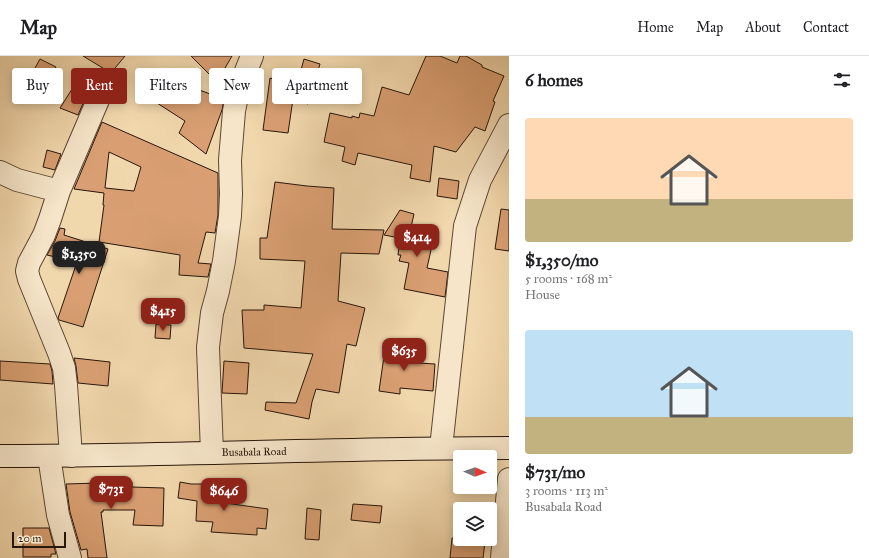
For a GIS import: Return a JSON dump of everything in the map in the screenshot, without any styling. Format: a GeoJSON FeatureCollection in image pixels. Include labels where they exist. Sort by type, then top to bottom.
{"type":"FeatureCollection","features":[{"type":"Feature","properties":{"kind":"street"},"geometry":{"type":"LineString","coordinates":[[212,453],[208,347],[212,313],[224,261],[230,216],[230,160],[234,111],[238,91],[252,56]]}},
{"type":"Feature","properties":{"kind":"street"},"geometry":{"type":"LineString","coordinates":[[71,456],[64,368],[27,271],[29,262],[44,235],[59,191],[96,104]]}},
{"type":"Feature","properties":{"kind":"street"},"geometry":{"type":"LineString","coordinates":[[441,448],[465,226],[480,180],[509,125]]}},
{"type":"Feature","properties":{"kind":"street"},"geometry":{"type":"LineString","coordinates":[[0,172],[17,180],[59,191]]}},
{"type":"Feature","properties":{"kind":"street","name":"Busabala Road"},"geometry":{"type":"LineString","coordinates":[[0,456],[145,455],[441,448],[509,448]]}},
{"type":"Feature","properties":{"kind":"street"},"geometry":{"type":"LineString","coordinates":[[48,456],[58,515],[70,558]]}},
{"type":"Feature","properties":{"kind":"street"},"geometry":{"type":"LineString","coordinates":[[502,558],[509,479]]}},
{"type":"Feature","properties":{"kind":"building"},"geometry":{"type":"Polygon","coordinates":[[[83,56],[125,56],[115,68],[103,68],[83,56]]]}},
{"type":"Feature","properties":{"kind":"building"},"geometry":{"type":"Polygon","coordinates":[[[191,56],[232,56],[225,68],[209,68],[209,74],[191,56]]]}},
{"type":"Feature","properties":{"kind":"building"},"geometry":{"type":"Polygon","coordinates":[[[426,56],[440,56],[457,63],[460,56],[466,56],[482,65],[482,67],[504,76],[493,101],[495,102],[485,131],[475,127],[456,152],[434,146],[430,182],[410,178],[412,165],[358,153],[355,165],[342,161],[345,147],[324,142],[330,113],[352,118],[352,116],[359,118],[360,113],[374,116],[382,87],[409,95],[426,56]]]}},
{"type":"Feature","properties":{"kind":"building"},"geometry":{"type":"Polygon","coordinates":[[[40,59],[56,67],[55,68],[35,68],[40,59]]]}},
{"type":"Feature","properties":{"kind":"building"},"geometry":{"type":"Polygon","coordinates":[[[304,59],[320,64],[319,68],[302,68],[304,59]]]}},
{"type":"Feature","properties":{"kind":"building"},"geometry":{"type":"Polygon","coordinates":[[[270,78],[272,79],[272,104],[292,104],[288,133],[263,130],[270,78]]]}},
{"type":"Feature","properties":{"kind":"building"},"geometry":{"type":"Polygon","coordinates":[[[71,91],[71,104],[83,104],[78,115],[60,108],[71,91]]]}},
{"type":"Feature","properties":{"kind":"building"},"geometry":{"type":"Polygon","coordinates":[[[201,91],[209,94],[209,104],[223,104],[206,154],[179,133],[185,121],[159,104],[201,104],[201,91]]]}},
{"type":"Feature","properties":{"kind":"building"},"geometry":{"type":"Polygon","coordinates":[[[102,122],[218,173],[218,215],[215,233],[206,232],[198,263],[211,264],[208,277],[179,275],[180,255],[99,242],[104,205],[104,193],[74,189],[102,122]],[[109,152],[105,188],[134,191],[141,167],[109,152]]]}},
{"type":"Feature","properties":{"kind":"building"},"geometry":{"type":"Polygon","coordinates":[[[47,150],[61,154],[55,170],[43,167],[47,150]]]}},
{"type":"Feature","properties":{"kind":"building"},"geometry":{"type":"Polygon","coordinates":[[[439,178],[459,181],[457,199],[437,196],[439,178]]]}},
{"type":"Feature","properties":{"kind":"building"},"geometry":{"type":"Polygon","coordinates":[[[275,182],[334,188],[332,229],[384,230],[379,254],[341,253],[338,301],[365,308],[356,346],[347,344],[339,393],[316,389],[309,419],[265,410],[266,402],[296,403],[313,354],[244,348],[242,310],[264,310],[264,305],[301,308],[305,261],[260,259],[260,238],[267,238],[275,182]]]}},
{"type":"Feature","properties":{"kind":"building"},"geometry":{"type":"Polygon","coordinates":[[[501,209],[509,210],[509,251],[495,249],[501,209]]]}},
{"type":"Feature","properties":{"kind":"building"},"geometry":{"type":"Polygon","coordinates":[[[400,210],[414,214],[409,236],[433,241],[427,268],[448,272],[445,297],[404,289],[409,263],[399,261],[401,255],[398,255],[400,238],[384,235],[400,210]]]}},
{"type":"Feature","properties":{"kind":"building"},"geometry":{"type":"Polygon","coordinates":[[[60,228],[65,229],[64,235],[108,249],[83,327],[59,320],[58,318],[77,262],[47,255],[60,228]]]}},
{"type":"Feature","properties":{"kind":"building"},"geometry":{"type":"Polygon","coordinates":[[[156,324],[171,325],[170,339],[155,338],[156,324]]]}},
{"type":"Feature","properties":{"kind":"building"},"geometry":{"type":"Polygon","coordinates":[[[386,342],[406,345],[402,362],[435,364],[433,391],[400,388],[400,394],[379,391],[386,342]]]}},
{"type":"Feature","properties":{"kind":"building"},"geometry":{"type":"Polygon","coordinates":[[[74,358],[110,362],[108,386],[78,383],[74,358]]]}},
{"type":"Feature","properties":{"kind":"building"},"geometry":{"type":"Polygon","coordinates":[[[0,361],[50,364],[53,384],[0,380],[0,361]]]}},
{"type":"Feature","properties":{"kind":"building"},"geometry":{"type":"Polygon","coordinates":[[[224,361],[249,363],[247,394],[222,393],[224,361]]]}},
{"type":"Feature","properties":{"kind":"building"},"geometry":{"type":"Polygon","coordinates":[[[132,482],[132,487],[164,488],[163,526],[133,525],[135,510],[103,510],[103,512],[101,512],[107,558],[88,558],[87,549],[81,550],[70,512],[66,484],[132,482]]]}},
{"type":"Feature","properties":{"kind":"building"},"geometry":{"type":"Polygon","coordinates":[[[180,482],[191,484],[212,484],[211,501],[268,509],[266,529],[257,528],[257,535],[211,532],[213,522],[196,521],[197,501],[178,498],[180,482]]]}},
{"type":"Feature","properties":{"kind":"building"},"geometry":{"type":"Polygon","coordinates":[[[353,504],[382,506],[380,523],[351,520],[353,504]]]}},
{"type":"Feature","properties":{"kind":"building"},"geometry":{"type":"Polygon","coordinates":[[[307,508],[321,510],[319,540],[305,539],[307,508]]]}},
{"type":"Feature","properties":{"kind":"building"},"geometry":{"type":"Polygon","coordinates":[[[23,528],[49,528],[56,554],[51,554],[51,557],[23,557],[23,528]]]}},
{"type":"Feature","properties":{"kind":"building"},"geometry":{"type":"Polygon","coordinates":[[[452,538],[453,546],[484,546],[483,558],[450,558],[452,538]]]}}]}
